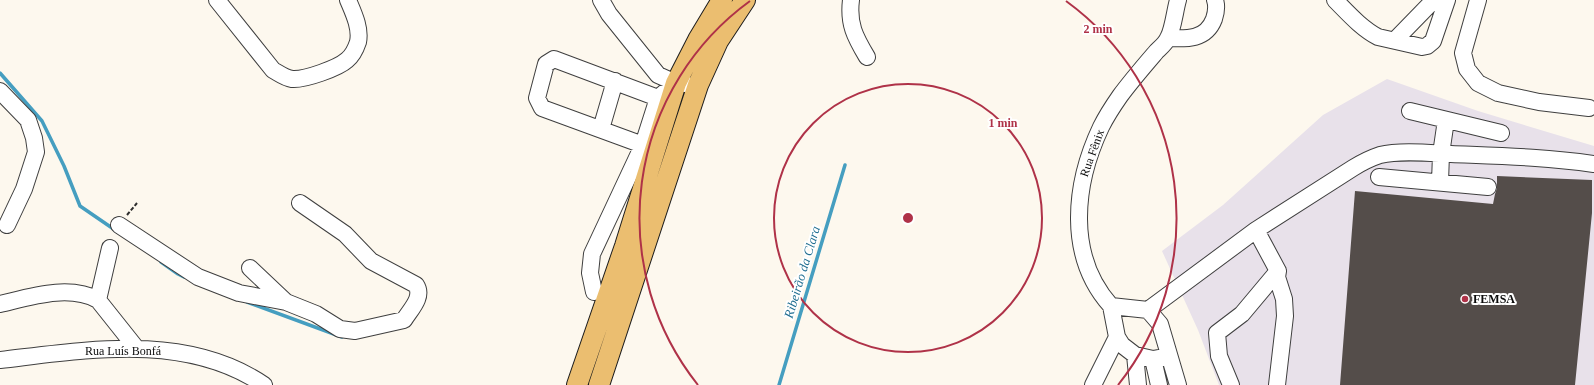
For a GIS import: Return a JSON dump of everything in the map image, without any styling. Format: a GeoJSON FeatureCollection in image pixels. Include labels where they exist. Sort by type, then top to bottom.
{"type":"FeatureCollection","features":[{"type":"Feature","properties":{"kind":"main road"},"geometry":{"type":"LineString","coordinates":[[577,385],[625,246],[676,83],[698,40],[722,0]]}},
{"type":"Feature","properties":{"kind":"main road"},"geometry":{"type":"LineString","coordinates":[[599,385],[698,85],[718,41],[746,0]]}},
{"type":"Feature","properties":{"kind":"street"},"geometry":{"type":"LineString","coordinates":[[218,0],[273,70],[283,77],[294,79],[306,78],[319,74],[348,60],[355,50],[358,40],[358,31],[355,16],[348,0]]}},
{"type":"Feature","properties":{"kind":"street"},"geometry":{"type":"LineString","coordinates":[[601,0],[609,14],[658,75],[676,83],[698,85]]}},
{"type":"Feature","properties":{"kind":"street"},"geometry":{"type":"LineString","coordinates":[[851,0],[850,18],[853,33],[867,58]]}},
{"type":"Feature","properties":{"kind":"street","name":"Rua Fênix"},"geometry":{"type":"LineString","coordinates":[[1111,306],[1098,290],[1089,274],[1083,253],[1079,229],[1079,205],[1082,179],[1088,156],[1101,126],[1121,95],[1168,38],[1178,0]]}},
{"type":"Feature","properties":{"kind":"street"},"geometry":{"type":"LineString","coordinates":[[1168,38],[1186,39],[1202,35],[1208,30],[1212,23],[1215,14],[1215,0]]}},
{"type":"Feature","properties":{"kind":"street"},"geometry":{"type":"LineString","coordinates":[[1335,0],[1361,25],[1372,33],[1378,36],[1422,47],[1433,41],[1447,0]]}},
{"type":"Feature","properties":{"kind":"street"},"geometry":{"type":"LineString","coordinates":[[1395,40],[1434,0]]}},
{"type":"Feature","properties":{"kind":"street"},"geometry":{"type":"LineString","coordinates":[[1478,0],[1463,53],[1467,69],[1478,83],[1498,93],[1539,102],[1589,108]]}},
{"type":"Feature","properties":{"kind":"street"},"geometry":{"type":"LineString","coordinates":[[643,145],[542,108],[537,98],[546,64],[554,59],[658,98]]}},
{"type":"Feature","properties":{"kind":"street"},"geometry":{"type":"LineString","coordinates":[[601,129],[615,81]]}},
{"type":"Feature","properties":{"kind":"street"},"geometry":{"type":"LineString","coordinates":[[594,292],[590,273],[592,254],[643,145],[658,98],[676,83]]}},
{"type":"Feature","properties":{"kind":"street"},"geometry":{"type":"LineString","coordinates":[[0,90],[28,120],[34,138],[36,152],[24,189],[7,225]]}},
{"type":"Feature","properties":{"kind":"street"},"geometry":{"type":"LineString","coordinates":[[1410,111],[1501,133]]}},
{"type":"Feature","properties":{"kind":"street"},"geometry":{"type":"LineString","coordinates":[[1440,182],[1441,154],[1446,120]]}},
{"type":"Feature","properties":{"kind":"street"},"geometry":{"type":"LineString","coordinates":[[1169,356],[1153,359],[1135,355],[1122,345],[1117,337],[1111,306],[1148,310],[1256,230],[1362,162],[1381,155],[1411,152],[1554,159],[1594,164]]}},
{"type":"Feature","properties":{"kind":"street"},"geometry":{"type":"LineString","coordinates":[[1379,177],[1488,187]]}},
{"type":"Feature","properties":{"kind":"street"},"geometry":{"type":"LineString","coordinates":[[120,225],[198,276],[239,293],[286,302],[316,314],[340,329],[355,331],[404,320],[419,297],[419,292],[416,285],[371,261],[345,234],[300,203]]}},
{"type":"Feature","properties":{"kind":"street"},"geometry":{"type":"LineString","coordinates":[[1256,230],[1278,271],[1277,277],[1284,299],[1285,316],[1277,385]]}},
{"type":"Feature","properties":{"kind":"street"},"geometry":{"type":"LineString","coordinates":[[98,300],[110,248]]}},
{"type":"Feature","properties":{"kind":"street"},"geometry":{"type":"LineString","coordinates":[[250,268],[286,302]]}},
{"type":"Feature","properties":{"kind":"street"},"geometry":{"type":"LineString","coordinates":[[1231,385],[1219,356],[1217,333],[1242,314],[1278,271]]}},
{"type":"Feature","properties":{"kind":"street"},"geometry":{"type":"LineString","coordinates":[[0,304],[62,293],[90,295],[98,300],[137,349]]}},
{"type":"Feature","properties":{"kind":"street"},"geometry":{"type":"LineString","coordinates":[[1148,310],[1160,324],[1178,385]]}},
{"type":"Feature","properties":{"kind":"street"},"geometry":{"type":"LineString","coordinates":[[1093,385],[1117,337]]}},
{"type":"Feature","properties":{"kind":"street","name":"Rua Luís Bonfá"},"geometry":{"type":"LineString","coordinates":[[0,360],[94,350],[164,350],[200,357],[231,368],[264,385]]}},
{"type":"Feature","properties":{"kind":"street"},"geometry":{"type":"LineString","coordinates":[[1135,355],[1138,385]]}},
{"type":"Feature","properties":{"kind":"street"},"geometry":{"type":"LineString","coordinates":[[1153,359],[1159,385]]}},
{"type":"Feature","properties":{"kind":"shaded area","name":"FEMSA"},"geometry":{"type":"Polygon","coordinates":[[[1387,79],[1478,111],[1594,146],[1594,385],[1219,385],[1198,330],[1162,251],[1223,205],[1323,115],[1387,79]]]}},
{"type":"Feature","properties":{"kind":"building","name":"FEMSA"},"geometry":{"type":"Polygon","coordinates":[[[1497,176],[1592,180],[1592,213],[1575,385],[1340,385],[1355,191],[1493,204],[1497,188],[1497,176]]]}},
{"type":"Feature","properties":{"kind":"waterway"},"geometry":{"type":"LineString","coordinates":[[0,73],[42,121],[64,166],[80,206],[115,230]]}},
{"type":"Feature","properties":{"kind":"waterway","name":"Ribeirão da Clara"},"geometry":{"type":"LineString","coordinates":[[779,385],[845,165]]}},
{"type":"Feature","properties":{"kind":"waterway"},"geometry":{"type":"LineString","coordinates":[[161,262],[184,277]]}},
{"type":"Feature","properties":{"kind":"waterway"},"geometry":{"type":"LineString","coordinates":[[247,302],[342,337]]}},
{"type":"Feature","properties":{"kind":"place","name":"FEMSA"},"geometry":{"type":"Point","coordinates":[1465,299]}}]}
